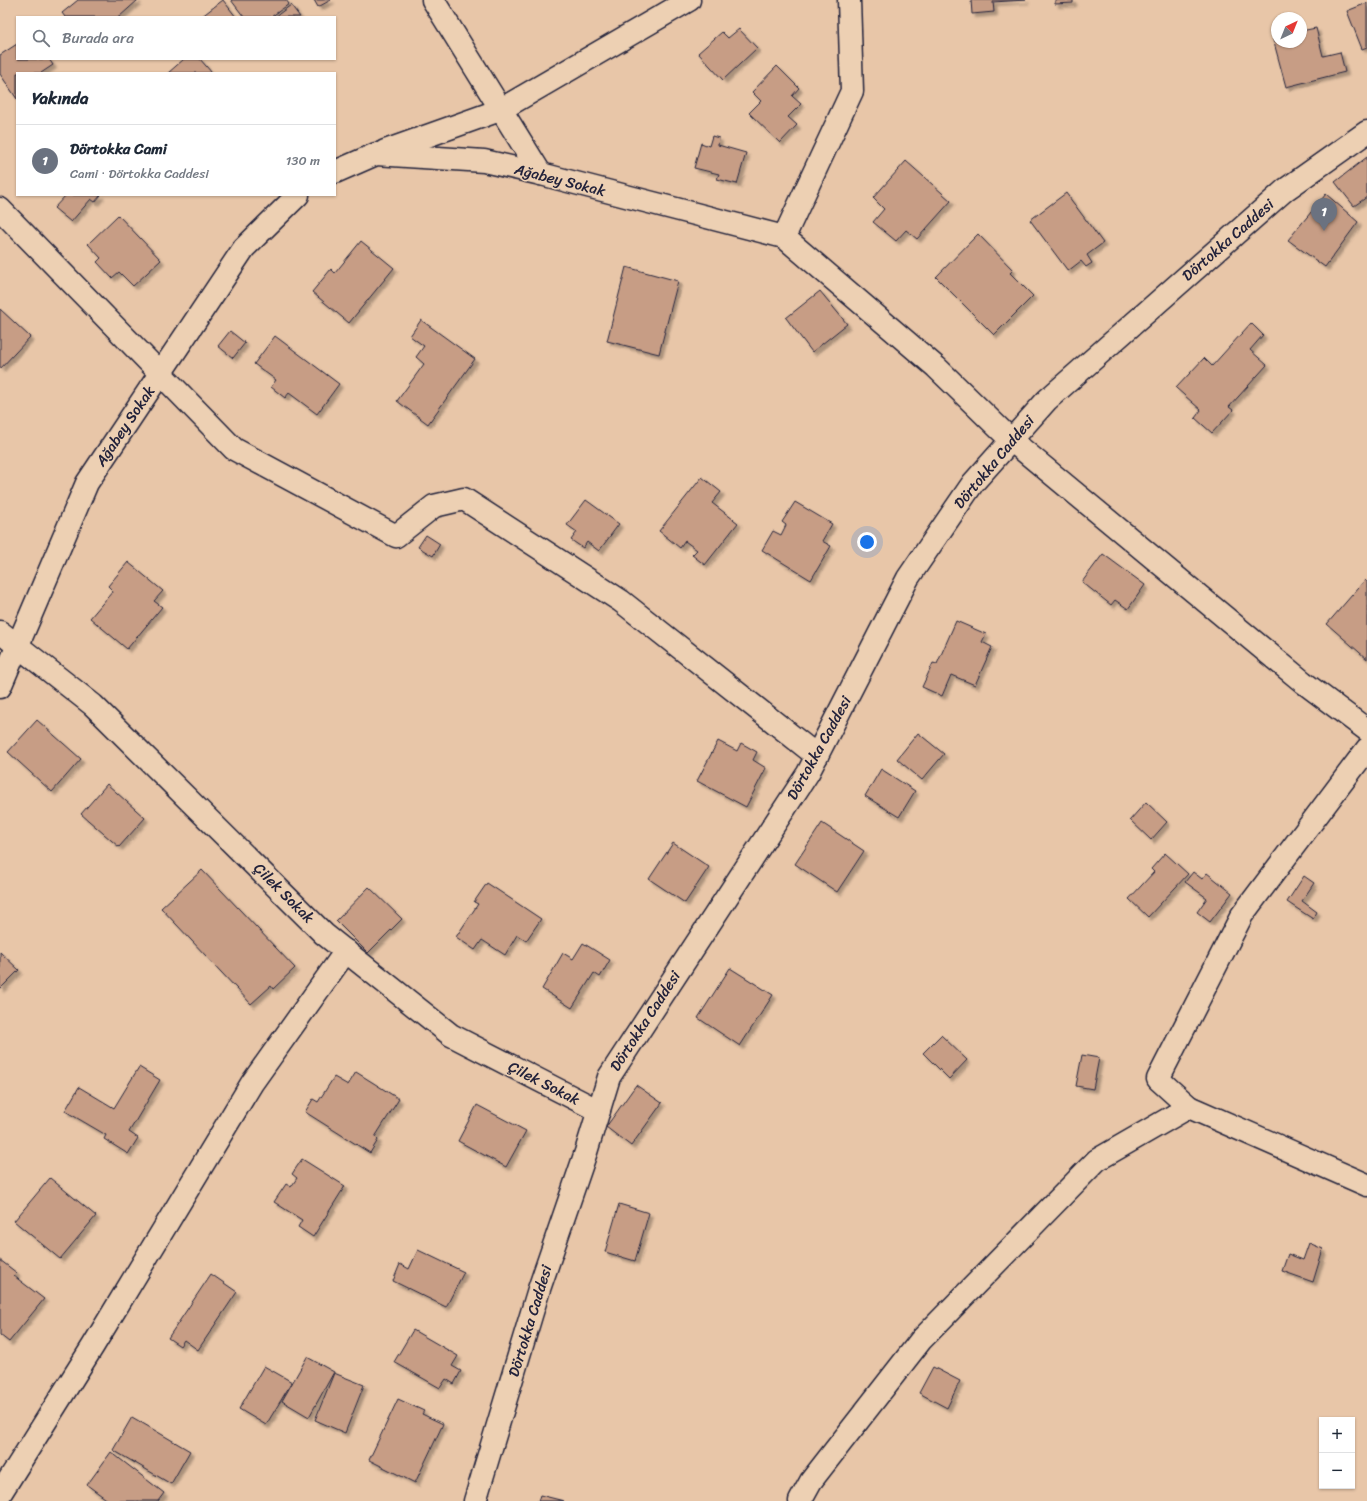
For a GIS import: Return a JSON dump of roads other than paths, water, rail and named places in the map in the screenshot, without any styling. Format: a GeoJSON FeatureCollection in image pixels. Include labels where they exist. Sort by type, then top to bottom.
{"type":"FeatureCollection","features":[{"type":"Feature","properties":{"kind":"street"},"geometry":{"type":"LineString","coordinates":[[433,0],[541,174]]}},
{"type":"Feature","properties":{"kind":"street"},"geometry":{"type":"LineString","coordinates":[[376,154],[500,110],[689,0]]}},
{"type":"Feature","properties":{"kind":"street"},"geometry":{"type":"LineString","coordinates":[[849,0],[852,91],[784,237],[936,367],[1011,440],[1303,682],[1367,730]]}},
{"type":"Feature","properties":{"kind":"street","name":"Dörtokka Caddesi"},"geometry":{"type":"LineString","coordinates":[[475,1501],[539,1289],[586,1152],[609,1077],[808,774],[908,578],[973,483],[1046,400],[1285,190],[1367,132]]}},
{"type":"Feature","properties":{"kind":"street","name":"Ağabey Sokak"},"geometry":{"type":"LineString","coordinates":[[336,172],[376,154],[484,161],[541,174],[784,237]]}},
{"type":"Feature","properties":{"kind":"street","name":"Ağabey Sokak"},"geometry":{"type":"LineString","coordinates":[[0,687],[87,483],[244,248],[297,196]]}},
{"type":"Feature","properties":{"kind":"street"},"geometry":{"type":"LineString","coordinates":[[0,209],[234,449],[396,536],[434,506],[464,499],[621,601],[817,756]]}},
{"type":"Feature","properties":{"kind":"street","name":"Çilek Sokak"},"geometry":{"type":"LineString","coordinates":[[0,632],[93,705],[319,928],[451,1035],[599,1111]]}},
{"type":"Feature","properties":{"kind":"street"},"geometry":{"type":"LineString","coordinates":[[1367,749],[1242,915],[1158,1079],[1188,1107],[1367,1185]]}},
{"type":"Feature","properties":{"kind":"street"},"geometry":{"type":"LineString","coordinates":[[0,1494],[93,1346],[252,1083],[346,951]]}},
{"type":"Feature","properties":{"kind":"street"},"geometry":{"type":"LineString","coordinates":[[800,1501],[811,1481],[921,1340],[1086,1171],[1097,1160],[1188,1107]]}},
{"type":"Feature","properties":{"kind":"place","name":"Dörtokka Cami"},"geometry":{"type":"Point","coordinates":[1324,231]}}]}
